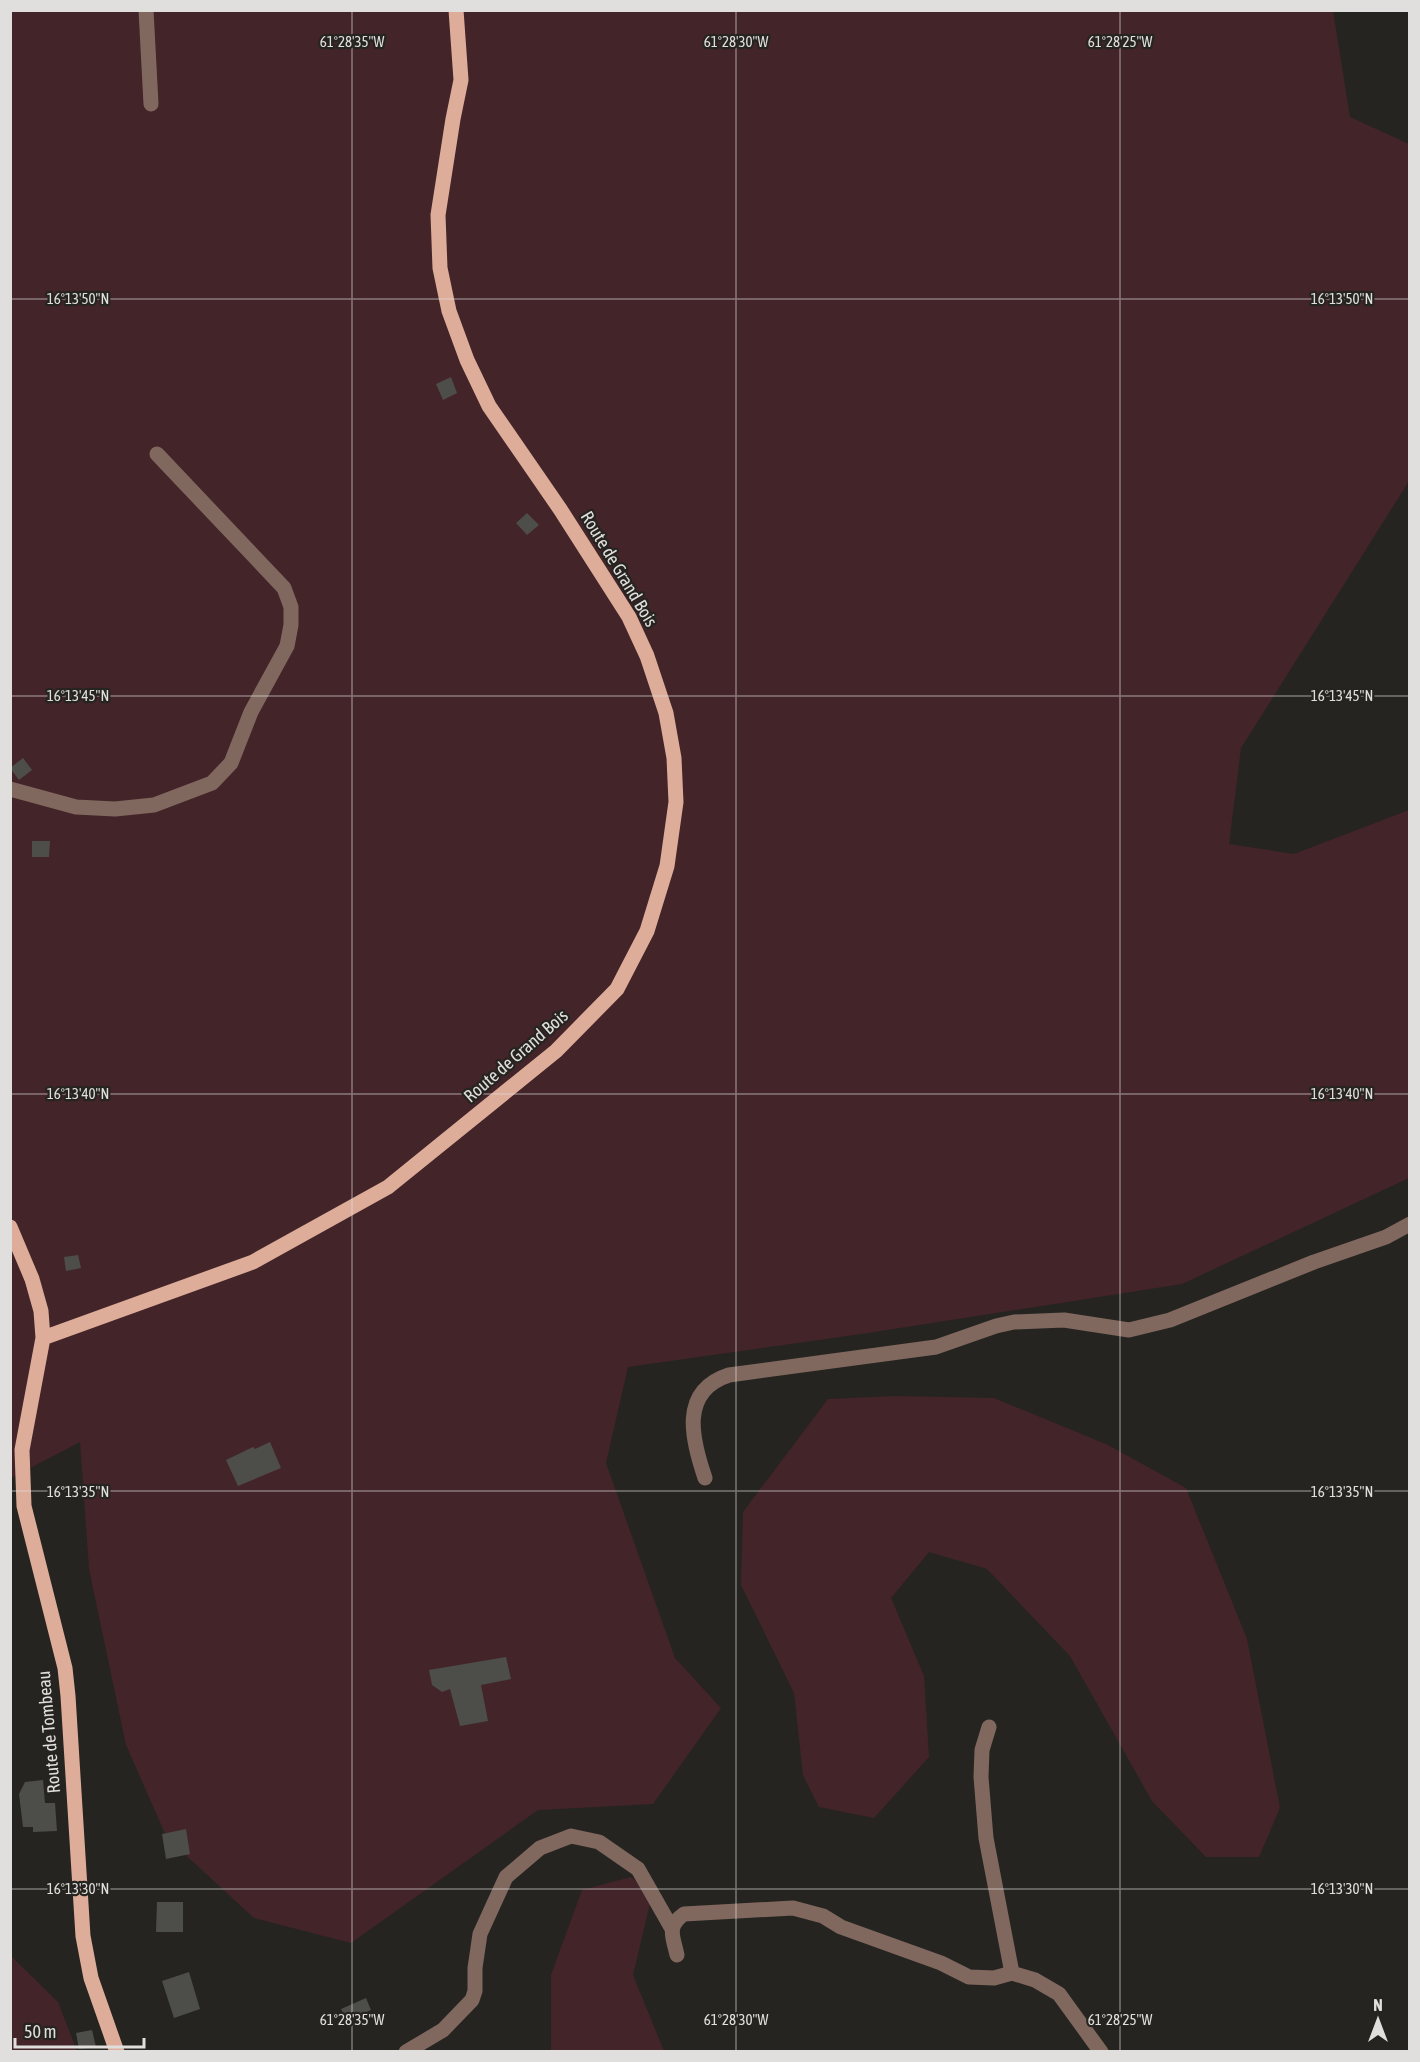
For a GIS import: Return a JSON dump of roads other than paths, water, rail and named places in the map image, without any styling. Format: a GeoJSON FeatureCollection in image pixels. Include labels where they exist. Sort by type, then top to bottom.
{"type":"FeatureCollection","features":[{"type":"Feature","properties":{"kind":"main road","name":"Route de Grand Bois"},"geometry":{"type":"LineString","coordinates":[[43,1338],[253,1262],[388,1187],[556,1051],[579,1028],[617,989],[651,920],[667,866],[676,802],[674,758],[666,713],[651,668],[629,617],[560,509],[489,406],[467,360],[447,300],[440,268],[438,215],[461,80],[456,10]]}},
{"type":"Feature","properties":{"kind":"main road","name":"Route de Tombeau"},"geometry":{"type":"LineString","coordinates":[[10,1227],[32,1279],[41,1311],[43,1338],[22,1450],[24,1506],[65,1668],[83,1936],[91,1978],[117,2052]]}},
{"type":"Feature","properties":{"kind":"street"},"geometry":{"type":"LineString","coordinates":[[146,10],[151,104]]}},
{"type":"Feature","properties":{"kind":"street"},"geometry":{"type":"LineString","coordinates":[[10,789],[76,807],[115,810],[154,805],[212,783],[231,763],[251,712],[287,646],[291,626],[291,608],[284,588],[157,454]]}},
{"type":"Feature","properties":{"kind":"street"},"geometry":{"type":"LineString","coordinates":[[705,1478],[692,1428],[699,1395],[715,1379],[729,1375],[936,1347],[1014,1322],[1064,1320],[1129,1329],[1170,1320],[1314,1262],[1386,1237],[1410,1224]]}},
{"type":"Feature","properties":{"kind":"street"},"geometry":{"type":"LineString","coordinates":[[990,1727],[982,1750],[981,1777],[986,1838],[1012,1973]]}},
{"type":"Feature","properties":{"kind":"street"},"geometry":{"type":"LineString","coordinates":[[406,2052],[443,2030],[472,2000],[476,1991],[475,1968],[480,1934],[506,1877],[540,1848],[571,1836],[599,1842],[638,1869],[672,1927],[677,1955]]}},
{"type":"Feature","properties":{"kind":"street"},"geometry":{"type":"LineString","coordinates":[[672,1927],[675,1921],[684,1914],[793,1908],[823,1916],[841,1927],[941,1963],[969,1977],[994,1978],[1012,1973],[1035,1980],[1059,1994],[1101,2052]]}}]}
